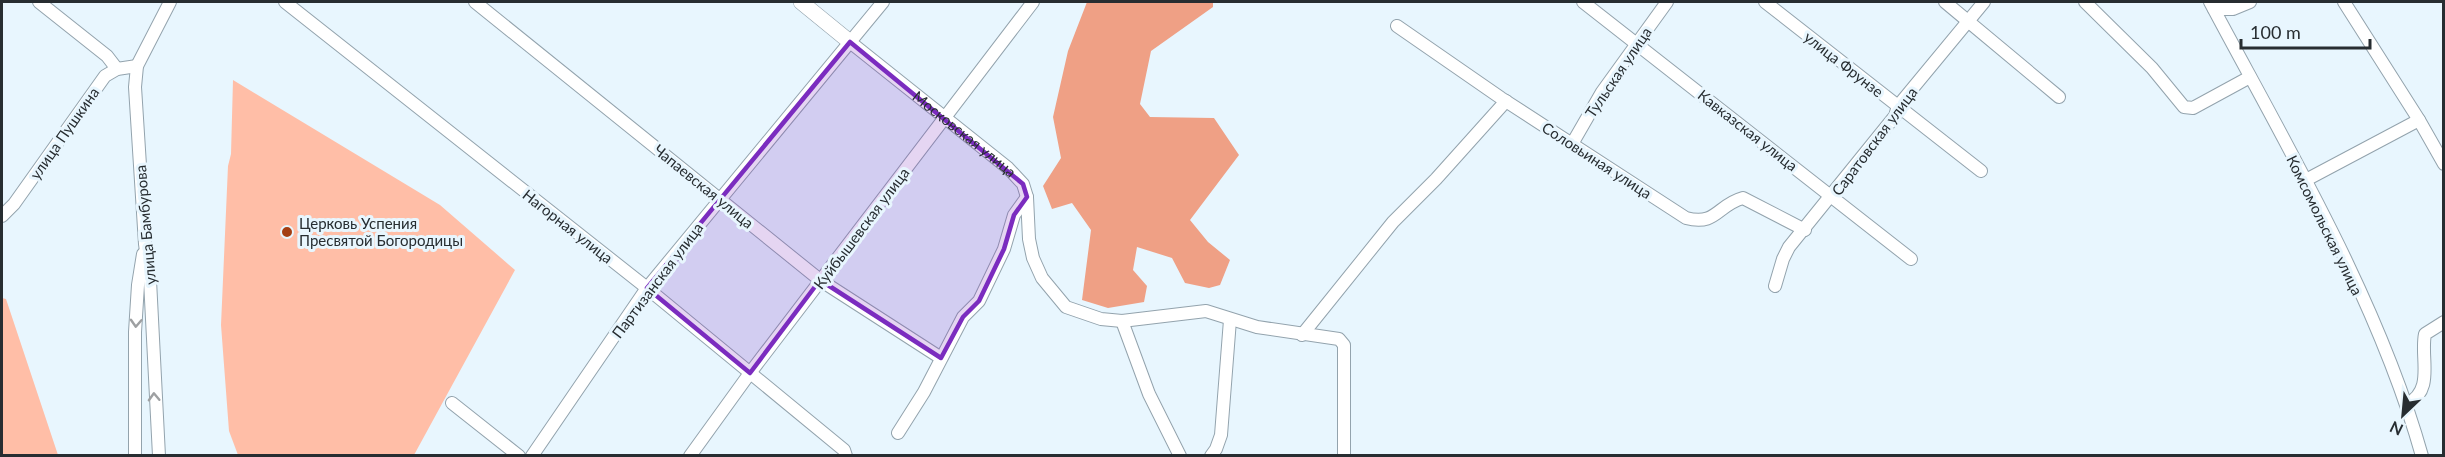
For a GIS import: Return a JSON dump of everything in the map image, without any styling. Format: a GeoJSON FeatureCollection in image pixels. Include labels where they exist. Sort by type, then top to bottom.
{"type":"FeatureCollection","features":[{"type":"Feature","properties":{"kind":"main road","name":"Московская улица"},"geometry":{"type":"LineString","coordinates":[[801,2],[850,42]]}},
{"type":"Feature","properties":{"kind":"street"},"geometry":{"type":"LineString","coordinates":[[39,2],[107,56],[117,69],[137,66]]}},
{"type":"Feature","properties":{"kind":"street","name":"улица Бамбурова"},"geometry":{"type":"LineString","coordinates":[[159,456],[150,280],[145,244],[135,108],[137,66],[170,2]]}},
{"type":"Feature","properties":{"kind":"street","name":"Нагорная улица"},"geometry":{"type":"LineString","coordinates":[[285,2],[647,288],[843,450],[846,456]]}},
{"type":"Feature","properties":{"kind":"street","name":"Чапаевская улица"},"geometry":{"type":"LineString","coordinates":[[475,2],[820,280],[941,358]]}},
{"type":"Feature","properties":{"kind":"street","name":"Партизанская улица"},"geometry":{"type":"LineString","coordinates":[[532,456],[647,288],[883,2]]}},
{"type":"Feature","properties":{"kind":"street","name":"Куйбышевская улица"},"geometry":{"type":"LineString","coordinates":[[690,456],[820,280],[1033,2]]}},
{"type":"Feature","properties":{"kind":"street","name":"Кавказская улица"},"geometry":{"type":"LineString","coordinates":[[1584,2],[1911,259]]}},
{"type":"Feature","properties":{"kind":"street","name":"Тульская улица"},"geometry":{"type":"LineString","coordinates":[[1572,144],[1602,92],[1667,2]]}},
{"type":"Feature","properties":{"kind":"street","name":"улица Фрунзе"},"geometry":{"type":"LineString","coordinates":[[1765,2],[1981,171]]}},
{"type":"Feature","properties":{"kind":"street"},"geometry":{"type":"LineString","coordinates":[[1945,2],[2059,97]]}},
{"type":"Feature","properties":{"kind":"street","name":"Саратовская улица"},"geometry":{"type":"LineString","coordinates":[[1775,286],[1783,259],[1790,246],[1833,196],[1895,116],[1898,106],[1984,2]]}},
{"type":"Feature","properties":{"kind":"street"},"geometry":{"type":"LineString","coordinates":[[2085,2],[2152,68],[2184,107],[2193,108],[2250,77]]}},
{"type":"Feature","properties":{"kind":"street"},"geometry":{"type":"LineString","coordinates":[[2212,5],[2233,9],[2250,2]]}},
{"type":"Feature","properties":{"kind":"street"},"geometry":{"type":"LineString","coordinates":[[2344,2],[2419,120],[2444,164]]}},
{"type":"Feature","properties":{"kind":"street","name":"Комсомольская улица"},"geometry":{"type":"LineString","coordinates":[[2212,5],[2304,181],[2365,306],[2407,404],[2422,456]]}},
{"type":"Feature","properties":{"kind":"street","name":"Соловьиная улица"},"geometry":{"type":"LineString","coordinates":[[1398,26],[1506,101],[1686,218],[1700,221],[1711,218],[1730,202],[1743,198],[1805,230]]}},
{"type":"Feature","properties":{"kind":"street","name":"Московская улица"},"geometry":{"type":"LineString","coordinates":[[850,42],[1008,168],[1023,184],[1027,197],[1029,239],[1033,258],[1042,278],[1066,306],[1101,319],[1122,321],[1206,311],[1230,320]]}},
{"type":"Feature","properties":{"kind":"street","name":"улица Пушкина"},"geometry":{"type":"LineString","coordinates":[[2,216],[14,204],[105,76],[117,69]]}},
{"type":"Feature","properties":{"kind":"street"},"geometry":{"type":"LineString","coordinates":[[1302,334],[1393,222],[1436,179],[1506,101]]}},
{"type":"Feature","properties":{"kind":"street"},"geometry":{"type":"LineString","coordinates":[[2304,181],[2419,120]]}},
{"type":"Feature","properties":{"kind":"street"},"geometry":{"type":"LineString","coordinates":[[898,433],[924,392],[963,317],[979,301],[1004,249],[1014,215],[1027,197]]}},
{"type":"Feature","properties":{"kind":"street"},"geometry":{"type":"LineString","coordinates":[[135,456],[135,332],[138,285],[145,244]]}},
{"type":"Feature","properties":{"kind":"street"},"geometry":{"type":"LineString","coordinates":[[1211,456],[1221,435],[1230,320],[1275,331],[1339,339],[1344,345],[1344,456]]}},
{"type":"Feature","properties":{"kind":"street"},"geometry":{"type":"LineString","coordinates":[[1122,321],[1149,394],[1180,456]]}},
{"type":"Feature","properties":{"kind":"street"},"geometry":{"type":"LineString","coordinates":[[2407,404],[2418,396],[2423,387],[2425,334],[2444,322]]}},
{"type":"Feature","properties":{"kind":"street"},"geometry":{"type":"LineString","coordinates":[[452,403],[519,456]]}},
{"type":"Feature","properties":{"kind":"highlighted area"},"geometry":{"type":"Polygon","coordinates":[[[850,42],[1023,184],[1027,197],[1014,215],[1004,249],[979,301],[963,317],[941,358],[820,280],[750,373],[647,288],[850,42]]]}},
{"type":"Feature","properties":{"kind":"shaded area"},"geometry":{"type":"Polygon","coordinates":[[[1087,2],[1213,2],[1213,7],[1151,51],[1140,104],[1150,117],[1214,118],[1239,155],[1190,220],[1208,242],[1230,260],[1220,285],[1209,288],[1185,283],[1172,258],[1137,247],[1133,270],[1147,286],[1144,302],[1108,308],[1082,300],[1091,230],[1072,203],[1052,209],[1043,186],[1061,158],[1053,117],[1068,51],[1087,2]]]}},
{"type":"Feature","properties":{"kind":"shaded area"},"geometry":{"type":"Polygon","coordinates":[[[233,80],[440,205],[515,270],[414,455],[238,455],[229,431],[221,325],[233,80]]]}},
{"type":"Feature","properties":{"kind":"shaded area"},"geometry":{"type":"Polygon","coordinates":[[[2,298],[6,299],[58,455],[2,455],[2,298]]]}},
{"type":"Feature","properties":{"kind":"place","name":"Церковь Успения Пресвятой Богородицы"},"geometry":{"type":"Point","coordinates":[287,232]}}]}
